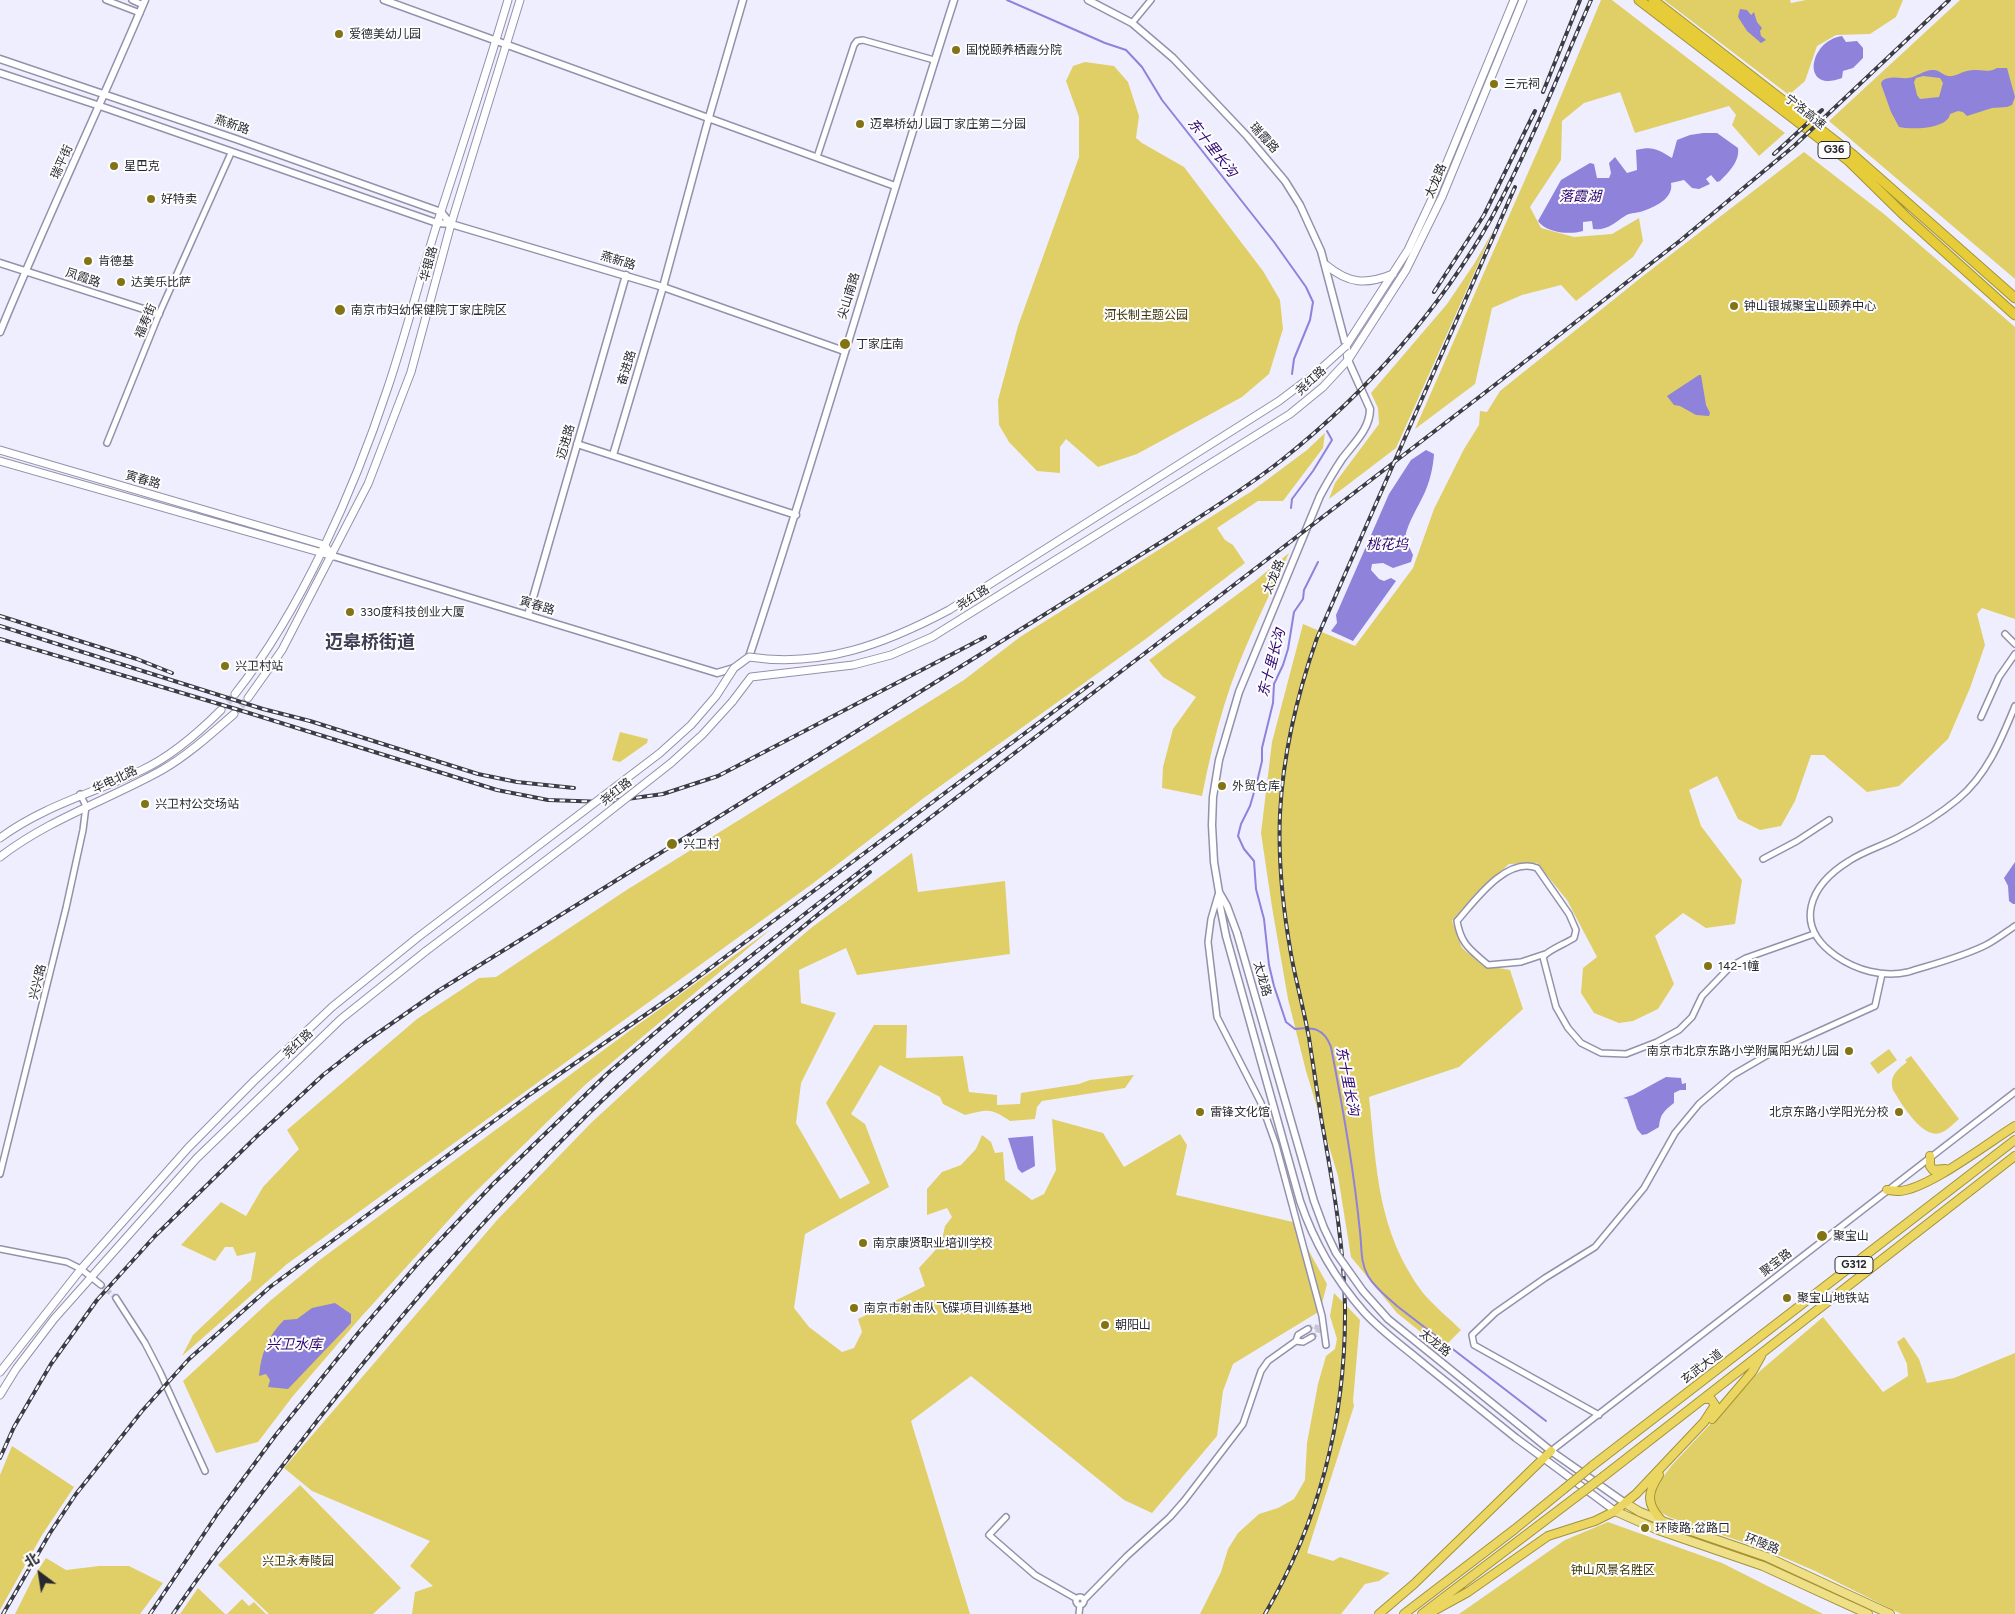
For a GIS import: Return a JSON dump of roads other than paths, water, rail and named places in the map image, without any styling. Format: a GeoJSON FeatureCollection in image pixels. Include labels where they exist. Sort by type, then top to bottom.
{"type":"FeatureCollection","features":[{"type":"Feature","properties":{"kind":"highway","name":"宁洛高速"},"geometry":{"type":"LineString","coordinates":[[1639,0],[1849,162],[1905,216],[2015,315]]}},
{"type":"Feature","properties":{"kind":"highway","name":"宁洛高速"},"geometry":{"type":"LineString","coordinates":[[1653,0],[1852,154],[2015,298]]}},
{"type":"Feature","properties":{"kind":"highway"},"geometry":{"type":"LineString","coordinates":[[1887,1190],[1900,1191],[1916,1187],[1950,1168],[2015,1126]]}},
{"type":"Feature","properties":{"kind":"highway","name":"玄武大道"},"geometry":{"type":"LineString","coordinates":[[1404,1614],[1516,1529],[1592,1466],[1691,1389],[2015,1140]]}},
{"type":"Feature","properties":{"kind":"highway"},"geometry":{"type":"LineString","coordinates":[[1930,1156],[1930,1166],[1933,1170],[1950,1168]]}},
{"type":"Feature","properties":{"kind":"highway","name":"玄武大道"},"geometry":{"type":"LineString","coordinates":[[1422,1614],[1576,1498],[2015,1156]]}},
{"type":"Feature","properties":{"kind":"highway"},"geometry":{"type":"LineString","coordinates":[[1662,1521],[1655,1514],[1650,1504],[1649,1495],[1653,1485],[1664,1468],[1721,1409],[1752,1372],[1762,1353]]}},
{"type":"Feature","properties":{"kind":"highway"},"geometry":{"type":"LineString","coordinates":[[1428,1614],[1468,1592],[1548,1536],[1595,1521],[1616,1511],[1636,1494],[1716,1405],[1713,1401],[1706,1398],[1702,1400]]}},
{"type":"Feature","properties":{"kind":"highway"},"geometry":{"type":"LineString","coordinates":[[1379,1614],[1414,1584],[1551,1451]]}},
{"type":"Feature","properties":{"kind":"main road","name":"华银路"},"geometry":{"type":"LineString","coordinates":[[320,553],[360,465],[388,387],[437,223],[508,0]]}},
{"type":"Feature","properties":{"kind":"main road","name":"华银路"},"geometry":{"type":"LineString","coordinates":[[332,556],[368,484],[411,372],[451,224],[520,0]]}},
{"type":"Feature","properties":{"kind":"main road","name":"太龙路"},"geometry":{"type":"LineString","coordinates":[[1348,360],[1346,346],[1408,250],[1431,201],[1514,0]]}},
{"type":"Feature","properties":{"kind":"main road","name":"太龙路"},"geometry":{"type":"LineString","coordinates":[[1348,360],[1406,270],[1424,235],[1442,197],[1524,0]]}},
{"type":"Feature","properties":{"kind":"main road"},"geometry":{"type":"LineString","coordinates":[[1326,265],[1337,274],[1361,281],[1377,280],[1393,274]]}},
{"type":"Feature","properties":{"kind":"main road","name":"尧红路"},"geometry":{"type":"LineString","coordinates":[[0,1372],[81,1269],[188,1148],[254,1081],[332,1007],[417,938],[660,753],[691,725],[716,696],[734,668],[749,657],[774,660],[829,656],[861,649],[910,630],[942,614],[1279,401],[1316,373],[1346,346]]}},
{"type":"Feature","properties":{"kind":"main road","name":"尧红路"},"geometry":{"type":"LineString","coordinates":[[0,1395],[16,1369],[54,1320],[197,1158],[266,1089],[341,1019],[426,951],[671,763],[702,735],[752,677],[852,665],[891,655],[932,637],[1290,414],[1323,387],[1348,360]]}},
{"type":"Feature","properties":{"kind":"main road","name":"寅春路"},"geometry":{"type":"LineString","coordinates":[[0,450],[324,545]]}},
{"type":"Feature","properties":{"kind":"main road","name":"寅春路"},"geometry":{"type":"LineString","coordinates":[[0,461],[332,556]]}},
{"type":"Feature","properties":{"kind":"main road"},"geometry":{"type":"LineString","coordinates":[[248,698],[282,650],[332,556],[324,545]]}},
{"type":"Feature","properties":{"kind":"main road"},"geometry":{"type":"LineString","coordinates":[[235,694],[264,656],[320,553]]}},
{"type":"Feature","properties":{"kind":"main road","name":"华电北路"},"geometry":{"type":"LineString","coordinates":[[0,838],[33,817],[80,794],[144,769],[188,740],[221,710]]}},
{"type":"Feature","properties":{"kind":"main road","name":"华电北路"},"geometry":{"type":"LineString","coordinates":[[0,857],[40,830],[163,769],[210,736],[234,714]]}},
{"type":"Feature","properties":{"kind":"main road","name":"环陵路"},"geometry":{"type":"LineString","coordinates":[[1625,1503],[1640,1512],[1662,1521],[1766,1557],[1890,1614]]}},
{"type":"Feature","properties":{"kind":"main road","name":"环陵路"},"geometry":{"type":"LineString","coordinates":[[1616,1511],[1658,1530],[1763,1566],[1868,1614]]}},
{"type":"Feature","properties":{"kind":"street"},"geometry":{"type":"LineString","coordinates":[[106,0],[140,13]]}},
{"type":"Feature","properties":{"kind":"street"},"geometry":{"type":"LineString","coordinates":[[132,0],[144,2]]}},
{"type":"Feature","properties":{"kind":"street"},"geometry":{"type":"LineString","coordinates":[[384,0],[895,186]]}},
{"type":"Feature","properties":{"kind":"street","name":"奋进路"},"geometry":{"type":"LineString","coordinates":[[613,456],[663,287],[708,117],[743,0]]}},
{"type":"Feature","properties":{"kind":"street","name":"尖山南路"},"geometry":{"type":"LineString","coordinates":[[749,657],[796,515],[844,351],[954,0]]}},
{"type":"Feature","properties":{"kind":"street","name":"瑞霞路"},"geometry":{"type":"LineString","coordinates":[[1088,0],[1132,23],[1173,58],[1204,89],[1276,169],[1300,205],[1314,234],[1326,265],[1346,346]]}},
{"type":"Feature","properties":{"kind":"street"},"geometry":{"type":"LineString","coordinates":[[1132,23],[1151,0]]}},
{"type":"Feature","properties":{"kind":"street","name":"瑞平街"},"geometry":{"type":"LineString","coordinates":[[0,332],[144,2]]}},
{"type":"Feature","properties":{"kind":"street"},"geometry":{"type":"LineString","coordinates":[[818,157],[854,45],[857,41],[863,40],[934,60]]}},
{"type":"Feature","properties":{"kind":"street","name":"燕新路"},"geometry":{"type":"LineString","coordinates":[[0,59],[236,138],[441,212]]}},
{"type":"Feature","properties":{"kind":"street","name":"燕新路"},"geometry":{"type":"LineString","coordinates":[[0,73],[437,223],[451,224],[626,275],[844,351]]}},
{"type":"Feature","properties":{"kind":"street","name":"福寿街"},"geometry":{"type":"LineString","coordinates":[[107,443],[160,314],[231,153]]}},
{"type":"Feature","properties":{"kind":"street"},"geometry":{"type":"LineString","coordinates":[[441,212],[451,224]]}},
{"type":"Feature","properties":{"kind":"street","name":"凤霞路"},"geometry":{"type":"LineString","coordinates":[[0,263],[160,314]]}},
{"type":"Feature","properties":{"kind":"street","name":"迈进路"},"geometry":{"type":"LineString","coordinates":[[528,615],[626,275]]}},
{"type":"Feature","properties":{"kind":"street","name":"太龙路"},"geometry":{"type":"LineString","coordinates":[[1348,360],[1370,409],[1370,417],[1360,437],[1333,472],[1320,496],[1238,692],[1219,760],[1213,797],[1212,844],[1219,892],[1227,906],[1237,933],[1314,1200],[1336,1253],[1363,1291],[1388,1318],[1551,1451],[1625,1503]]}},
{"type":"Feature","properties":{"kind":"street"},"geometry":{"type":"LineString","coordinates":[[577,444],[796,515]]}},
{"type":"Feature","properties":{"kind":"street","name":"寅春路"},"geometry":{"type":"LineString","coordinates":[[332,556],[717,673],[734,668]]}},
{"type":"Feature","properties":{"kind":"street"},"geometry":{"type":"LineString","coordinates":[[2005,634],[2015,644]]}},
{"type":"Feature","properties":{"kind":"street"},"geometry":{"type":"LineString","coordinates":[[1981,717],[1999,677],[2015,654]]}},
{"type":"Feature","properties":{"kind":"street"},"geometry":{"type":"LineString","coordinates":[[2015,706],[1997,749],[1980,775],[1960,798],[1936,816],[1850,860],[1834,872],[1816,891],[1809,911],[1814,934],[1830,952],[1849,965],[1882,974],[1904,973],[1945,962],[1987,944],[2015,926]]}},
{"type":"Feature","properties":{"kind":"street"},"geometry":{"type":"LineString","coordinates":[[80,794],[86,806]]}},
{"type":"Feature","properties":{"kind":"street","name":"兴兴路"},"geometry":{"type":"LineString","coordinates":[[0,1174],[66,908],[86,806]]}},
{"type":"Feature","properties":{"kind":"street"},"geometry":{"type":"LineString","coordinates":[[1763,859],[1797,841],[1828,820]]}},
{"type":"Feature","properties":{"kind":"street"},"geometry":{"type":"LineString","coordinates":[[1546,954],[1521,962],[1488,965],[1467,948],[1459,935],[1457,922],[1490,884],[1504,873],[1518,867],[1531,866],[1537,868],[1569,914],[1576,930],[1574,938],[1546,954],[1543,958],[1556,1007],[1568,1028],[1582,1043],[1601,1053],[1626,1054],[1657,1042],[1679,1030],[1692,1017],[1702,996],[1730,967],[1746,958],[1814,934]]}},
{"type":"Feature","properties":{"kind":"street"},"geometry":{"type":"LineString","coordinates":[[1219,892],[1226,936],[1300,1201],[1314,1239],[1328,1264],[1346,1291],[1386,1334],[1542,1459],[1616,1511]]}},
{"type":"Feature","properties":{"kind":"street"},"geometry":{"type":"LineString","coordinates":[[1219,892],[1211,920],[1208,942],[1217,1017],[1261,1103],[1276,1145],[1322,1316],[1326,1345]]}},
{"type":"Feature","properties":{"kind":"street"},"geometry":{"type":"LineString","coordinates":[[1599,1415],[1474,1345],[1472,1335],[1495,1313],[1545,1278],[1595,1247],[1644,1188],[1675,1133],[1699,1104],[1733,1076],[1769,1054],[1875,1006],[1882,974]]}},
{"type":"Feature","properties":{"kind":"street","name":"聚宝路"},"geometry":{"type":"LineString","coordinates":[[1551,1451],[2015,1092]]}},
{"type":"Feature","properties":{"kind":"street"},"geometry":{"type":"LineString","coordinates":[[0,1249],[67,1262],[81,1269],[101,1285]]}},
{"type":"Feature","properties":{"kind":"street"},"geometry":{"type":"LineString","coordinates":[[116,1298],[145,1343],[160,1372],[205,1471]]}},
{"type":"Feature","properties":{"kind":"street"},"geometry":{"type":"LineString","coordinates":[[1080,1605],[1127,1556],[1180,1506],[1242,1424],[1260,1371],[1268,1361],[1296,1341],[1298,1335],[1308,1329]]}},
{"type":"Feature","properties":{"kind":"street"},"geometry":{"type":"LineString","coordinates":[[1296,1341],[1303,1342],[1312,1337]]}},
{"type":"Feature","properties":{"kind":"street"},"geometry":{"type":"LineString","coordinates":[[1006,1517],[989,1535],[1034,1575],[1077,1599],[1080,1597],[1084,1600]]}},
{"type":"Feature","properties":{"kind":"street"},"geometry":{"type":"LineString","coordinates":[[1077,1599],[1076,1602],[1080,1605],[1080,1614]]}},
{"type":"Feature","properties":{"kind":"water"},"geometry":{"type":"Polygon","coordinates":[[[1740,9],[1747,10],[1751,15],[1754,12],[1757,22],[1762,28],[1760,31],[1761,36],[1766,40],[1761,43],[1747,31],[1738,17],[1740,9]]]}},
{"type":"Feature","properties":{"kind":"water"},"geometry":{"type":"Polygon","coordinates":[[[1842,36],[1846,42],[1857,41],[1863,48],[1863,58],[1853,68],[1843,71],[1842,78],[1829,81],[1820,79],[1815,73],[1816,56],[1822,47],[1831,40],[1842,36]]]}},
{"type":"Feature","properties":{"kind":"water"},"geometry":{"type":"Polygon","coordinates":[[[1997,68],[2007,68],[2015,97],[2012,105],[1992,108],[1967,116],[1963,112],[1958,111],[1950,114],[1943,123],[1928,127],[1899,127],[1891,112],[1881,84],[1882,81],[1888,78],[1908,78],[1931,70],[1951,76],[1971,70],[1994,70],[1997,68]],[[1923,76],[1916,78],[1914,82],[1920,99],[1939,97],[1943,83],[1940,78],[1923,76]]]}},
{"type":"Feature","properties":{"kind":"water","name":"落霞湖"},"geometry":{"type":"Polygon","coordinates":[[[1703,133],[1717,133],[1738,148],[1736,162],[1720,181],[1717,182],[1711,175],[1706,179],[1710,184],[1699,189],[1692,188],[1684,180],[1671,183],[1669,194],[1662,202],[1640,212],[1627,215],[1602,229],[1593,229],[1592,221],[1583,222],[1583,231],[1559,232],[1547,228],[1538,221],[1561,180],[1590,163],[1594,164],[1597,178],[1609,178],[1611,173],[1609,163],[1615,157],[1627,173],[1637,170],[1636,150],[1655,149],[1672,158],[1677,140],[1703,133]]]}},
{"type":"Feature","properties":{"kind":"water"},"geometry":{"type":"Polygon","coordinates":[[[1701,375],[1706,405],[1710,413],[1709,416],[1696,415],[1680,406],[1674,405],[1667,396],[1701,375]]]}},
{"type":"Feature","properties":{"kind":"water","name":"桃花坞"},"geometry":{"type":"Polygon","coordinates":[[[1426,450],[1434,454],[1431,474],[1425,492],[1408,526],[1405,538],[1413,555],[1411,562],[1393,568],[1383,563],[1372,564],[1371,570],[1379,579],[1384,581],[1391,578],[1396,581],[1353,641],[1331,631],[1337,623],[1336,615],[1389,494],[1411,460],[1426,450]]]}},
{"type":"Feature","properties":{"kind":"water"},"geometry":{"type":"Polygon","coordinates":[[[2015,862],[2015,904],[2013,904],[2009,901],[2008,886],[2004,878],[2015,862]]]}},
{"type":"Feature","properties":{"kind":"water"},"geometry":{"type":"Polygon","coordinates":[[[1666,1077],[1681,1078],[1682,1084],[1686,1083],[1686,1090],[1674,1093],[1674,1103],[1663,1113],[1659,1127],[1642,1135],[1637,1129],[1627,1099],[1623,1098],[1633,1095],[1666,1077]]]}},
{"type":"Feature","properties":{"kind":"water"},"geometry":{"type":"Polygon","coordinates":[[[1033,1136],[1035,1166],[1022,1173],[1018,1169],[1008,1138],[1033,1136]]]}},
{"type":"Feature","properties":{"kind":"water","name":"兴卫水库"},"geometry":{"type":"Polygon","coordinates":[[[335,1303],[351,1314],[351,1323],[288,1389],[268,1387],[270,1380],[266,1374],[259,1376],[260,1368],[266,1345],[278,1326],[284,1320],[297,1319],[312,1308],[335,1303]]]}},
{"type":"Feature","properties":{"kind":"waterway","name":"东十里长沟"},"geometry":{"type":"LineString","coordinates":[[1007,0],[1105,43],[1126,50],[1142,67],[1162,100],[1274,242],[1306,287],[1313,302],[1310,320],[1294,359],[1292,374]]}},
{"type":"Feature","properties":{"kind":"waterway","name":"东十里长沟"},"geometry":{"type":"LineString","coordinates":[[1291,508],[1292,499],[1313,471],[1332,440],[1327,431]]}},
{"type":"Feature","properties":{"kind":"waterway","name":"东十里长沟"},"geometry":{"type":"LineString","coordinates":[[1318,562],[1304,590],[1303,599],[1294,612],[1288,649],[1274,684],[1273,703],[1262,748],[1262,761],[1257,782],[1238,836],[1244,849],[1254,861],[1256,889],[1264,919],[1269,965],[1274,986],[1286,1022],[1295,1029],[1307,1028],[1321,1032],[1331,1047],[1358,1209],[1362,1260],[1368,1276],[1397,1306],[1546,1421]]}},
{"type":"Feature","properties":{"kind":"tunnel"},"geometry":{"type":"LineString","coordinates":[[221,710],[235,694]]}},
{"type":"Feature","properties":{"kind":"tunnel"},"geometry":{"type":"LineString","coordinates":[[234,714],[248,698]]}},
{"type":"Feature","properties":{"kind":"tunnel"},"geometry":{"type":"LineString","coordinates":[[101,1285],[116,1298]]}},
{"type":"Feature","properties":{"kind":"tunnel"},"geometry":{"type":"LineString","coordinates":[[1308,1329],[1312,1326],[1319,1328],[1323,1325]]}},
{"type":"Feature","properties":{"kind":"tunnel"},"geometry":{"type":"LineString","coordinates":[[1312,1337],[1317,1334],[1319,1328]]}},
{"type":"Feature","properties":{"kind":"railway"},"geometry":{"type":"LineString","coordinates":[[1543,92],[1580,0]]}},
{"type":"Feature","properties":{"kind":"railway"},"geometry":{"type":"LineString","coordinates":[[0,1458],[14,1427],[51,1364],[97,1300],[155,1236],[256,1137],[323,1075],[365,1042],[438,991],[1171,536],[1270,469],[1314,433],[1372,378],[1399,348],[1449,285],[1471,251],[1492,217],[1519,164],[1591,0]]}},
{"type":"Feature","properties":{"kind":"railway"},"geometry":{"type":"LineString","coordinates":[[150,1614],[218,1513],[275,1436],[359,1332],[421,1260],[492,1185],[608,1073],[683,1009],[811,909],[1681,240],[1794,146],[1949,0]]}},
{"type":"Feature","properties":{"kind":"railway"},"geometry":{"type":"LineString","coordinates":[[1774,154],[1822,110]]}},
{"type":"Feature","properties":{"kind":"railway"},"geometry":{"type":"LineString","coordinates":[[1434,292],[1484,215],[1535,111]]}},
{"type":"Feature","properties":{"kind":"railway"},"geometry":{"type":"LineString","coordinates":[[1265,1614],[1301,1542],[1326,1466],[1335,1427],[1341,1387],[1345,1307],[1337,1212],[1309,1038],[1291,954],[1286,920],[1280,849],[1280,814],[1284,769],[1297,703],[1317,638],[1515,187]]}},
{"type":"Feature","properties":{"kind":"railway"},"geometry":{"type":"LineString","coordinates":[[0,616],[137,659],[172,673]]}},
{"type":"Feature","properties":{"kind":"railway"},"geometry":{"type":"LineString","coordinates":[[0,626],[478,774],[517,782],[574,788]]}},
{"type":"Feature","properties":{"kind":"railway"},"geometry":{"type":"LineString","coordinates":[[0,639],[236,709],[497,790],[548,800],[605,802],[663,794],[718,776],[985,637]]}},
{"type":"Feature","properties":{"kind":"railway"},"geometry":{"type":"LineString","coordinates":[[3,1614],[50,1533],[76,1494],[142,1411],[189,1359],[270,1287],[529,1095],[677,993],[1092,683]]}},
{"type":"Feature","properties":{"kind":"railway"},"geometry":{"type":"LineString","coordinates":[[173,1614],[316,1422],[428,1285],[507,1197],[589,1113],[657,1050],[870,872]]}},
{"type":"Feature","properties":{"kind":"place","name":"爱德美幼儿园"},"geometry":{"type":"Point","coordinates":[339,34]}},
{"type":"Feature","properties":{"kind":"place","name":"国悦颐养栖霞分院"},"geometry":{"type":"Point","coordinates":[956,50]}},
{"type":"Feature","properties":{"kind":"place","name":"三元祠"},"geometry":{"type":"Point","coordinates":[1494,84]}},
{"type":"Feature","properties":{"kind":"place","name":"迈皋桥幼儿园丁家庄第二分园"},"geometry":{"type":"Point","coordinates":[860,124]}},
{"type":"Feature","properties":{"kind":"place","name":"星巴克"},"geometry":{"type":"Point","coordinates":[114,166]}},
{"type":"Feature","properties":{"kind":"place","name":"好特卖"},"geometry":{"type":"Point","coordinates":[151,199]}},
{"type":"Feature","properties":{"kind":"place","name":"肯德基"},"geometry":{"type":"Point","coordinates":[88,261]}},
{"type":"Feature","properties":{"kind":"place","name":"达美乐比萨"},"geometry":{"type":"Point","coordinates":[121,282]}},
{"type":"Feature","properties":{"kind":"place","name":"钟山银城聚宝山颐养中心"},"geometry":{"type":"Point","coordinates":[1734,306]}},
{"type":"Feature","properties":{"kind":"place","name":"南京市妇幼保健院丁家庄院区"},"geometry":{"type":"Point","coordinates":[340,310]}},
{"type":"Feature","properties":{"kind":"place","name":"丁家庄南"},"geometry":{"type":"Point","coordinates":[845,344]}},
{"type":"Feature","properties":{"kind":"place","name":"330度科技创业大厦"},"geometry":{"type":"Point","coordinates":[350,612]}},
{"type":"Feature","properties":{"kind":"place","name":"兴卫村站"},"geometry":{"type":"Point","coordinates":[225,666]}},
{"type":"Feature","properties":{"kind":"place","name":"外贸仓库"},"geometry":{"type":"Point","coordinates":[1222,786]}},
{"type":"Feature","properties":{"kind":"place","name":"兴卫村公交场站"},"geometry":{"type":"Point","coordinates":[145,804]}},
{"type":"Feature","properties":{"kind":"place","name":"兴卫村"},"geometry":{"type":"Point","coordinates":[672,844]}},
{"type":"Feature","properties":{"kind":"place","name":"142-1幢"},"geometry":{"type":"Point","coordinates":[1708,966]}},
{"type":"Feature","properties":{"kind":"place","name":"南京市北京东路小学附属阳光幼儿园"},"geometry":{"type":"Point","coordinates":[1849,1051]}},
{"type":"Feature","properties":{"kind":"place","name":"雷锋文化馆"},"geometry":{"type":"Point","coordinates":[1200,1112]}},
{"type":"Feature","properties":{"kind":"place","name":"北京东路小学阳光分校"},"geometry":{"type":"Point","coordinates":[1899,1112]}},
{"type":"Feature","properties":{"kind":"place","name":"聚宝山"},"geometry":{"type":"Point","coordinates":[1822,1236]}},
{"type":"Feature","properties":{"kind":"place","name":"南京康贤职业培训学校"},"geometry":{"type":"Point","coordinates":[863,1243]}},
{"type":"Feature","properties":{"kind":"place","name":"聚宝山地铁站"},"geometry":{"type":"Point","coordinates":[1787,1298]}},
{"type":"Feature","properties":{"kind":"place","name":"南京市射击队飞碟项目训练基地"},"geometry":{"type":"Point","coordinates":[854,1308]}},
{"type":"Feature","properties":{"kind":"place","name":"朝阳山"},"geometry":{"type":"Point","coordinates":[1105,1325]}},
{"type":"Feature","properties":{"kind":"place","name":"环陵路·岔路口"},"geometry":{"type":"Point","coordinates":[1645,1528]}},
{"type":"Feature","properties":{"kind":"district","name":"迈皋桥街道"},"geometry":{"type":"Point","coordinates":[370,643]}},
{"type":"Feature","properties":{"kind":"park label","name":"河长制主题公园"},"geometry":{"type":"Point","coordinates":[1146,315]}},
{"type":"Feature","properties":{"kind":"park label","name":"兴卫永寿陵园"},"geometry":{"type":"Point","coordinates":[298,1561]}},
{"type":"Feature","properties":{"kind":"park label","name":"钟山风景名胜区"},"geometry":{"type":"Point","coordinates":[1613,1570]}}]}
